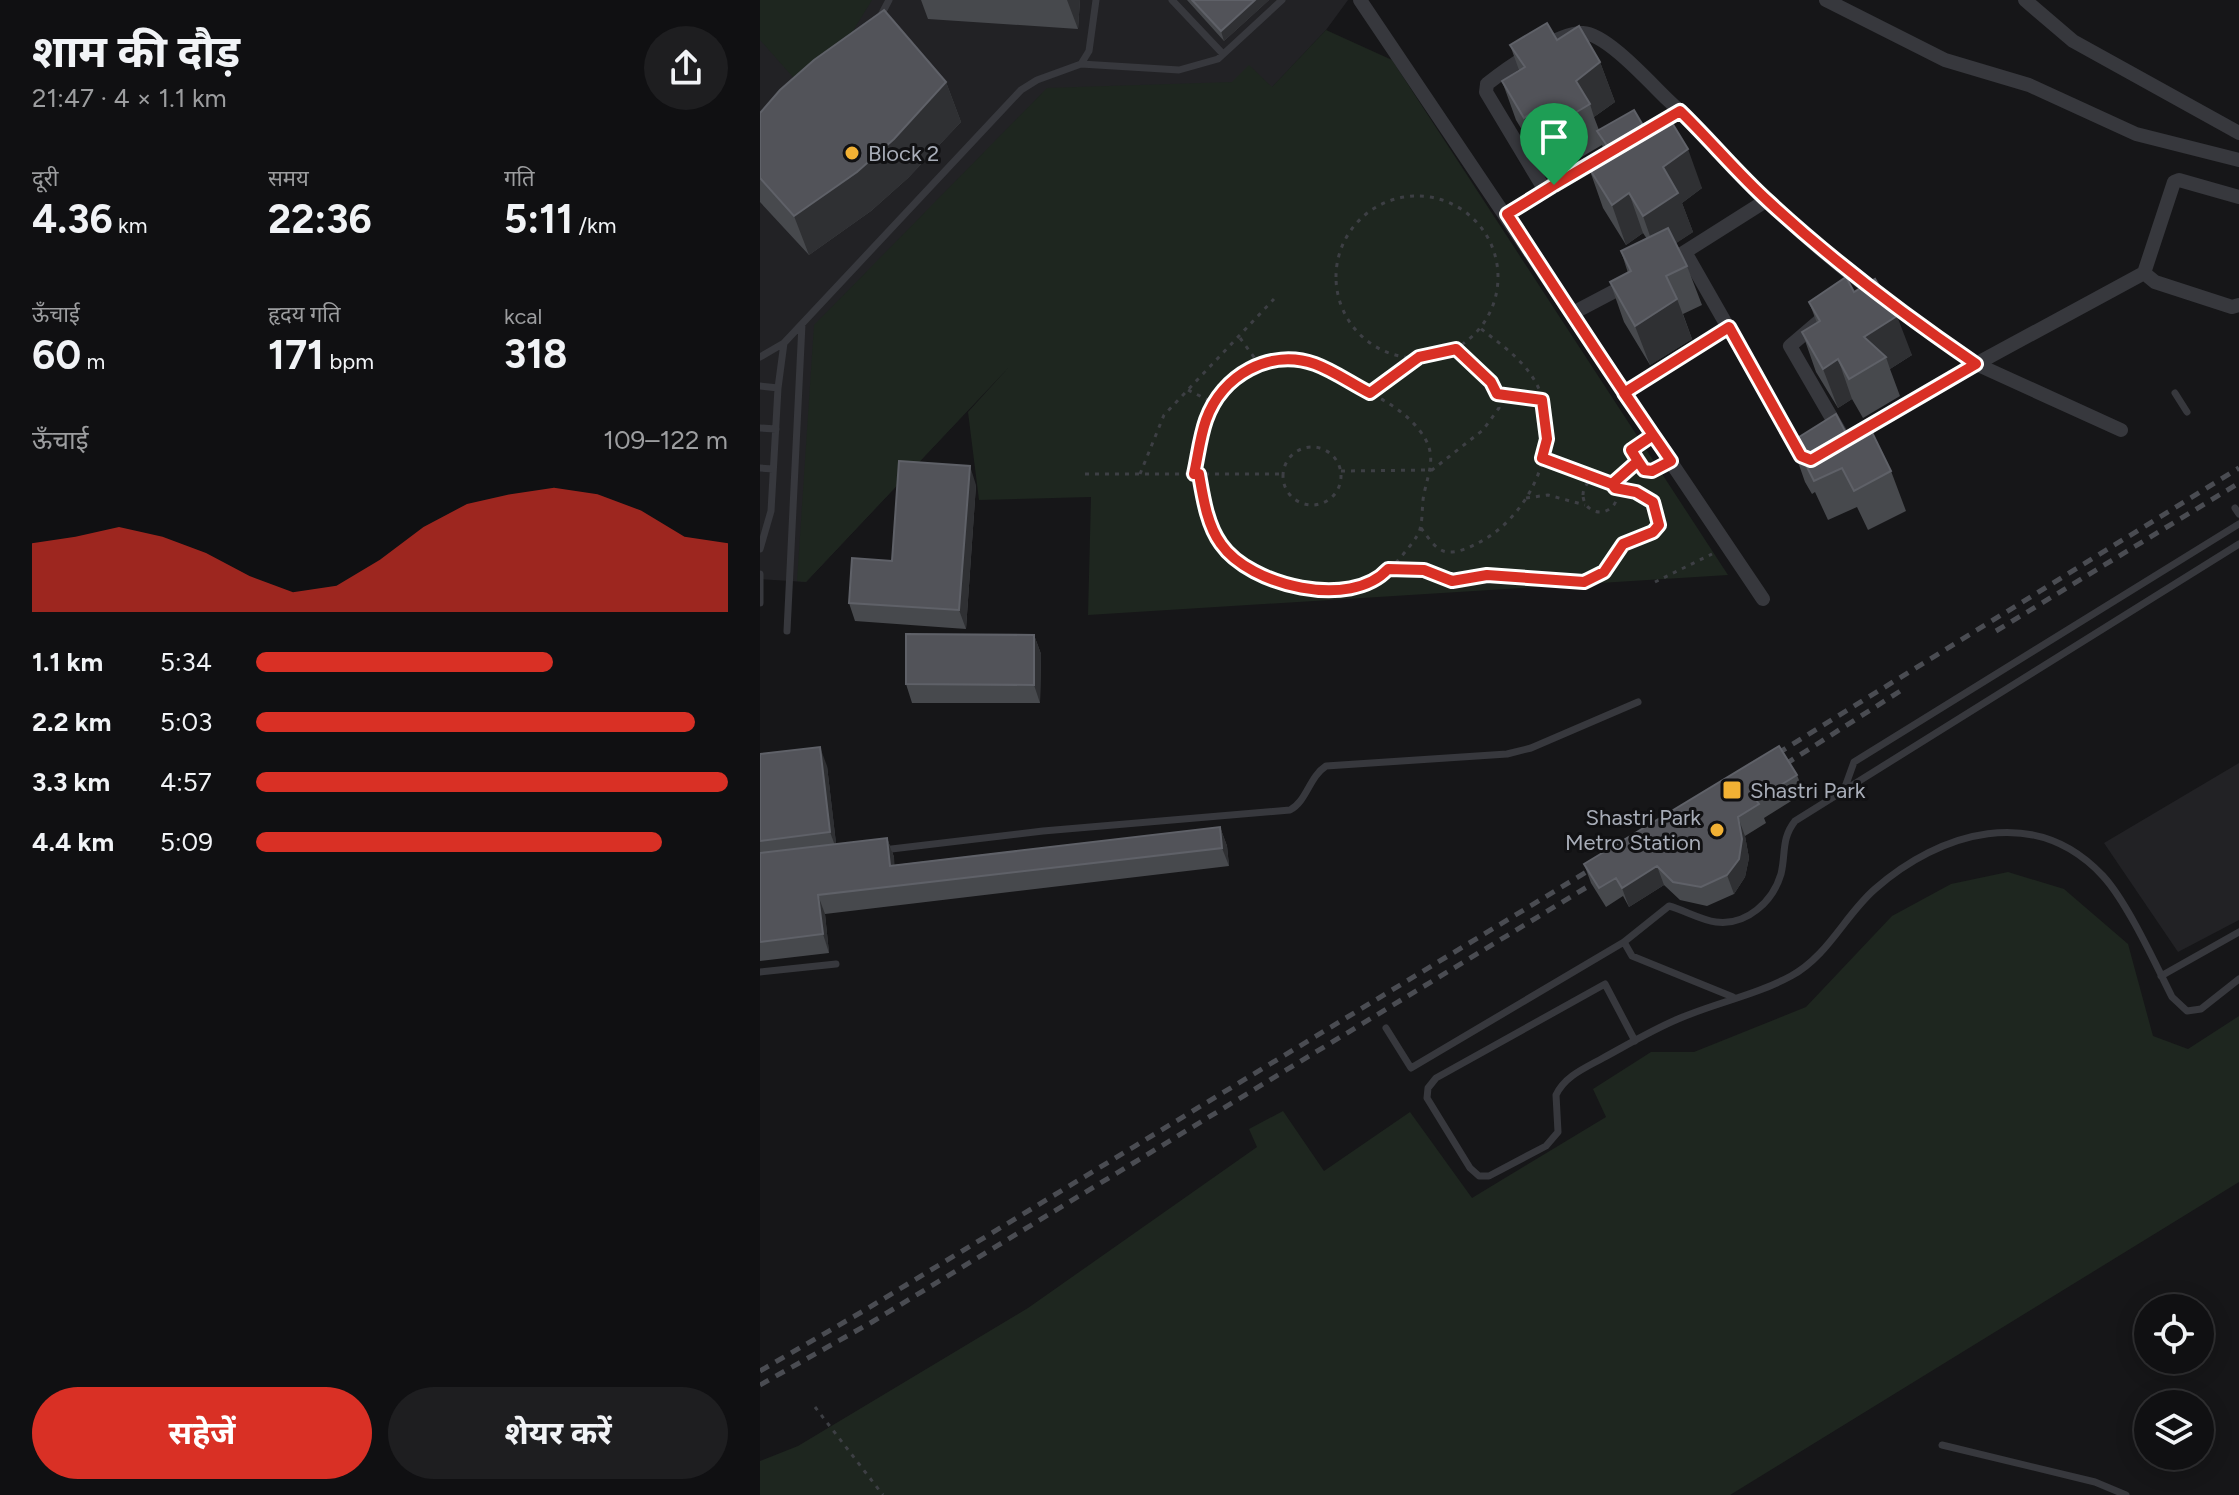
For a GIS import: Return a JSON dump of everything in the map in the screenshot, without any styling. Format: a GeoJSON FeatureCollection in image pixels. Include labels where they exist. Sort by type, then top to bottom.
{"type":"FeatureCollection","features":[{"type":"Feature","properties":{"kind":"street"},"geometry":{"type":"LineString","coordinates":[[1360,0],[1507,214],[1763,599]]}},
{"type":"Feature","properties":{"kind":"street"},"geometry":{"type":"LineString","coordinates":[[1826,0],[1945,60],[2029,85],[2124,130],[2239,160]]}},
{"type":"Feature","properties":{"kind":"street"},"geometry":{"type":"LineString","coordinates":[[2025,0],[2073,41],[2239,133]]}},
{"type":"Feature","properties":{"kind":"street"},"geometry":{"type":"LineString","coordinates":[[1549,188],[1540,184],[1486,88],[1493,80],[1559,38],[1583,33],[1595,37],[1680,111],[1854,293],[1909,319],[1976,364],[2121,430]]}},
{"type":"Feature","properties":{"kind":"street"},"geometry":{"type":"LineString","coordinates":[[1507,214],[1680,111]]}},
{"type":"Feature","properties":{"kind":"street"},"geometry":{"type":"LineString","coordinates":[[1685,252],[1801,456],[1811,460],[1976,364],[2144,273],[2174,182],[2179,180],[2239,197]]}},
{"type":"Feature","properties":{"kind":"street"},"geometry":{"type":"LineString","coordinates":[[1658,268],[1767,200]]}},
{"type":"Feature","properties":{"kind":"street"},"geometry":{"type":"LineString","coordinates":[[2144,273],[2155,282],[2232,307],[2239,305]]}},
{"type":"Feature","properties":{"kind":"street"},"geometry":{"type":"LineString","coordinates":[[1571,314],[1644,276]]}},
{"type":"Feature","properties":{"kind":"street"},"geometry":{"type":"LineString","coordinates":[[1834,447],[1790,346],[1854,293]]}},
{"type":"Feature","properties":{"kind":"street"},"geometry":{"type":"LineString","coordinates":[[1624,393],[1729,327]]}},
{"type":"Feature","properties":{"kind":"lane"},"geometry":{"type":"LineString","coordinates":[[876,25],[889,0]]}},
{"type":"Feature","properties":{"kind":"lane"},"geometry":{"type":"LineString","coordinates":[[1081,64],[1089,51],[1096,0]]}},
{"type":"Feature","properties":{"kind":"lane"},"geometry":{"type":"LineString","coordinates":[[1172,0],[1223,54]]}},
{"type":"Feature","properties":{"kind":"lane"},"geometry":{"type":"LineString","coordinates":[[760,357],[784,343],[1021,90],[1037,80],[1081,64],[1179,70],[1218,59],[1282,0]]}},
{"type":"Feature","properties":{"kind":"lane"},"geometry":{"type":"LineString","coordinates":[[787,631],[802,324]]}},
{"type":"Feature","properties":{"kind":"lane"},"geometry":{"type":"LineString","coordinates":[[760,549],[771,511],[778,388],[784,343]]}},
{"type":"Feature","properties":{"kind":"lane"},"geometry":{"type":"LineString","coordinates":[[760,386],[778,388]]}},
{"type":"Feature","properties":{"kind":"lane"},"geometry":{"type":"LineString","coordinates":[[2175,393],[2187,412]]}},
{"type":"Feature","properties":{"kind":"lane"},"geometry":{"type":"LineString","coordinates":[[760,428],[776,429]]}},
{"type":"Feature","properties":{"kind":"lane"},"geometry":{"type":"LineString","coordinates":[[760,468],[773,469]]}},
{"type":"Feature","properties":{"kind":"lane"},"geometry":{"type":"LineString","coordinates":[[760,510],[771,511]]}},
{"type":"Feature","properties":{"kind":"lane"},"geometry":{"type":"LineString","coordinates":[[1845,787],[1854,762],[2239,524]]}},
{"type":"Feature","properties":{"kind":"lane"},"geometry":{"type":"LineString","coordinates":[[1386,1028],[1411,1068],[1624,942],[1669,906],[1716,922],[1739,919],[1757,911],[1774,892],[1782,871],[1788,830],[1795,821],[2239,544]]}},
{"type":"Feature","properties":{"kind":"lane"},"geometry":{"type":"LineString","coordinates":[[760,574],[760,603]]}},
{"type":"Feature","properties":{"kind":"lane"},"geometry":{"type":"LineString","coordinates":[[866,852],[1043,831],[1290,810],[1297,806],[1314,777],[1326,766],[1507,754],[1531,748],[1638,702]]}},
{"type":"Feature","properties":{"kind":"lane"},"geometry":{"type":"LineString","coordinates":[[1635,1041],[1605,984],[1436,1078],[1428,1088],[1427,1098],[1470,1168],[1479,1176],[1489,1176],[1546,1146],[1558,1132],[1556,1095],[1560,1085],[1677,1019],[1792,976],[1820,954],[1872,892],[1900,867],[1957,839],[1997,832],[2048,840],[2088,863],[2112,886],[2178,1005],[2192,1011],[2201,1009],[2239,979]]}},
{"type":"Feature","properties":{"kind":"lane"},"geometry":{"type":"LineString","coordinates":[[2161,976],[2239,932]]}},
{"type":"Feature","properties":{"kind":"lane"},"geometry":{"type":"LineString","coordinates":[[1624,942],[1632,956],[1735,998]]}},
{"type":"Feature","properties":{"kind":"lane"},"geometry":{"type":"LineString","coordinates":[[760,972],[836,964]]}},
{"type":"Feature","properties":{"kind":"lane"},"geometry":{"type":"LineString","coordinates":[[1942,1445],[2095,1482],[2126,1495]]}},
{"type":"Feature","properties":{"kind":"path"},"geometry":{"type":"LineString","coordinates":[[1412,196],[1440,199],[1464,210],[1484,229],[1496,254],[1498,282],[1492,308],[1480,328],[1456,349],[1419,357],[1405,357],[1380,350],[1359,334],[1344,313],[1337,288],[1338,262],[1346,237],[1363,217],[1386,202],[1412,196]]}},
{"type":"Feature","properties":{"kind":"path"},"geometry":{"type":"LineString","coordinates":[[1140,474],[1158,423],[1274,299]]}},
{"type":"Feature","properties":{"kind":"path"},"geometry":{"type":"LineString","coordinates":[[1420,527],[1434,546],[1447,552],[1466,549],[1489,538],[1507,523],[1526,498],[1542,458],[1547,439],[1542,400],[1528,370],[1480,328]]}},
{"type":"Feature","properties":{"kind":"path"},"geometry":{"type":"LineString","coordinates":[[1239,336],[1259,364]]}},
{"type":"Feature","properties":{"kind":"path"},"geometry":{"type":"LineString","coordinates":[[1341,471],[1432,470],[1483,430],[1499,408],[1497,394],[1491,382],[1456,349]]}},
{"type":"Feature","properties":{"kind":"path"},"geometry":{"type":"LineString","coordinates":[[1370,393],[1419,357]]}},
{"type":"Feature","properties":{"kind":"path"},"geometry":{"type":"LineString","coordinates":[[1276,358],[1316,365],[1370,393],[1420,431],[1429,447],[1432,470],[1424,493],[1419,533],[1381,576],[1350,588],[1293,588],[1264,575],[1222,546],[1212,528],[1196,474],[1207,418],[1214,403],[1228,387],[1259,364],[1276,358]]}},
{"type":"Feature","properties":{"kind":"path"},"geometry":{"type":"LineString","coordinates":[[1188,390],[1214,403]]}},
{"type":"Feature","properties":{"kind":"path"},"geometry":{"type":"LineString","coordinates":[[1497,394],[1542,400]]}},
{"type":"Feature","properties":{"kind":"path"},"geometry":{"type":"LineString","coordinates":[[1653,435],[1631,450],[1644,470],[1652,471],[1671,461]]}},
{"type":"Feature","properties":{"kind":"path"},"geometry":{"type":"LineString","coordinates":[[1306,447],[1316,447],[1333,455],[1341,471],[1341,481],[1331,498],[1313,505],[1295,499],[1288,492],[1283,474],[1290,456],[1306,447]]}},
{"type":"Feature","properties":{"kind":"path"},"geometry":{"type":"LineString","coordinates":[[1388,569],[1424,570],[1452,581],[1487,575],[1562,581],[1594,579],[1604,572],[1623,544],[1653,532],[1659,525],[1653,502],[1647,497],[1542,458]]}},
{"type":"Feature","properties":{"kind":"path"},"geometry":{"type":"LineString","coordinates":[[1526,498],[1548,495],[1586,505],[1596,511],[1607,510],[1615,502],[1614,486],[1638,461]]}},
{"type":"Feature","properties":{"kind":"path"},"geometry":{"type":"LineString","coordinates":[[1085,474],[1283,474]]}},
{"type":"Feature","properties":{"kind":"path"},"geometry":{"type":"LineString","coordinates":[[1586,505],[1584,490],[1595,479]]}},
{"type":"Feature","properties":{"kind":"path"},"geometry":{"type":"LineString","coordinates":[[1655,582],[1729,545]]}},
{"type":"Feature","properties":{"kind":"path"},"geometry":{"type":"LineString","coordinates":[[815,1407],[883,1495]]}},
{"type":"Feature","properties":{"kind":"shaded area"},"geometry":{"type":"Polygon","coordinates":[[[760,0],[1348,0],[1326,30],[806,582],[760,579],[760,0]]]}},
{"type":"Feature","properties":{"kind":"shaded area"},"geometry":{"type":"Polygon","coordinates":[[[760,0],[872,0],[832,65],[807,93],[760,40],[760,0]]]}},
{"type":"Feature","properties":{"kind":"shaded area"},"geometry":{"type":"Polygon","coordinates":[[[1326,30],[1392,60],[1728,575],[1088,615],[1091,497],[979,500],[968,412],[1009,367],[806,582],[797,581],[814,325],[1047,88],[1232,82],[1249,65],[1272,87],[1326,30]]]}},
{"type":"Feature","properties":{"kind":"shaded area"},"geometry":{"type":"Polygon","coordinates":[[[2239,763],[2239,920],[2178,952],[2104,843],[2239,763]]]}},
{"type":"Feature","properties":{"kind":"shaded area"},"geometry":{"type":"Polygon","coordinates":[[[2008,872],[2064,889],[2128,944],[2153,1036],[2188,1049],[2239,1016],[2239,1182],[1730,1495],[760,1495],[760,1461],[798,1446],[1028,1308],[1257,1147],[1249,1129],[1283,1111],[1324,1171],[1410,1112],[1472,1198],[1606,1117],[1593,1089],[1651,1052],[1694,1052],[1806,1007],[1892,916],[1951,884],[2008,872]]]}},
{"type":"Feature","properties":{"kind":"building"},"geometry":{"type":"Polygon","coordinates":[[[1192,0],[1255,0],[1221,31],[1192,0]]]}},
{"type":"Feature","properties":{"kind":"building"},"geometry":{"type":"Polygon","coordinates":[[[884,10],[946,82],[894,139],[857,172],[794,216],[760,178],[760,113],[780,90],[814,60],[884,10]]]}},
{"type":"Feature","properties":{"kind":"building"},"geometry":{"type":"Polygon","coordinates":[[[1547,23],[1557,40],[1579,26],[1600,62],[1576,81],[1590,104],[1553,126],[1541,107],[1524,118],[1502,81],[1525,67],[1510,45],[1547,23]]]}},
{"type":"Feature","properties":{"kind":"building"},"geometry":{"type":"Polygon","coordinates":[[[1634,110],[1644,127],[1666,113],[1688,149],[1663,167],[1678,193],[1643,216],[1629,193],[1612,205],[1589,168],[1612,153],[1597,131],[1634,110]]]}},
{"type":"Feature","properties":{"kind":"building"},"geometry":{"type":"Polygon","coordinates":[[[1668,228],[1687,266],[1666,276],[1677,299],[1635,326],[1610,282],[1631,271],[1621,251],[1668,228]]]}},
{"type":"Feature","properties":{"kind":"building"},"geometry":{"type":"Polygon","coordinates":[[[1846,277],[1854,292],[1875,279],[1897,316],[1864,337],[1886,357],[1849,379],[1838,359],[1823,369],[1802,332],[1820,321],[1809,302],[1846,277]]]}},
{"type":"Feature","properties":{"kind":"building"},"geometry":{"type":"Polygon","coordinates":[[[1836,414],[1847,435],[1868,424],[1891,471],[1854,491],[1842,468],[1814,481],[1791,442],[1836,414]]]}},
{"type":"Feature","properties":{"kind":"building"},"geometry":{"type":"Polygon","coordinates":[[[899,461],[970,466],[959,610],[849,603],[852,558],[892,561],[899,461]]]}},
{"type":"Feature","properties":{"kind":"building"},"geometry":{"type":"Polygon","coordinates":[[[906,634],[1034,635],[1034,685],[906,684],[906,634]]]}},
{"type":"Feature","properties":{"kind":"building","name":"Shastri Park Metro Station"},"geometry":{"type":"Polygon","coordinates":[[[1779,746],[1797,775],[1756,800],[1759,804],[1738,817],[1742,839],[1739,859],[1727,875],[1701,887],[1673,882],[1657,866],[1622,888],[1616,878],[1599,888],[1584,864],[1779,746]]]}},
{"type":"Feature","properties":{"kind":"building"},"geometry":{"type":"Polygon","coordinates":[[[820,747],[830,832],[760,841],[760,754],[820,747]]]}},
{"type":"Feature","properties":{"kind":"building"},"geometry":{"type":"Polygon","coordinates":[[[1220,827],[1222,848],[818,895],[823,934],[760,942],[760,853],[887,838],[890,866],[1220,827]]]}},
{"type":"Feature","properties":{"kind":"railway"},"geometry":{"type":"LineString","coordinates":[[1762,763],[2239,468]]}},
{"type":"Feature","properties":{"kind":"railway"},"geometry":{"type":"LineString","coordinates":[[1996,631],[2239,483]]}},
{"type":"Feature","properties":{"kind":"railway"},"geometry":{"type":"LineString","coordinates":[[1770,774],[1905,688]]}},
{"type":"Feature","properties":{"kind":"railway"},"geometry":{"type":"LineString","coordinates":[[760,1371],[1606,860]]}},
{"type":"Feature","properties":{"kind":"railway"},"geometry":{"type":"LineString","coordinates":[[760,1385],[872,1322],[1610,873]]}},
{"type":"Feature","properties":{"kind":"place","name":"Block 2"},"geometry":{"type":"Point","coordinates":[852,153]}},
{"type":"Feature","properties":{"kind":"place","name":"Shastri Park"},"geometry":{"type":"Point","coordinates":[1732,790]}},
{"type":"Feature","properties":{"kind":"place","name":"Shastri Park Metro Station"},"geometry":{"type":"Point","coordinates":[1717,830]}},
{"type":"Feature","properties":{"kind":"route"},"geometry":{"type":"LineString","coordinates":[[1554,185],[1507,214],[1571,314],[1624,393],[1653,435],[1631,450],[1638,461],[1612,484],[1542,458],[1547,439],[1542,400],[1497,394],[1491,382],[1456,349],[1431,357],[1419,357],[1370,393],[1316,365],[1276,358],[1261,362],[1228,387],[1214,403],[1207,418],[1194,474],[1199,474],[1212,528],[1222,546],[1242,563],[1293,588],[1350,588],[1381,576],[1388,569],[1403,568],[1424,570],[1452,581],[1487,575],[1584,582],[1604,572],[1623,544],[1653,532],[1659,525],[1653,502],[1636,492],[1615,488],[1612,484],[1638,461],[1644,470],[1652,471],[1671,461],[1624,393],[1729,327],[1801,456],[1811,460],[1976,364],[1909,319],[1829,254],[1767,200],[1680,111],[1554,185]]}}]}
